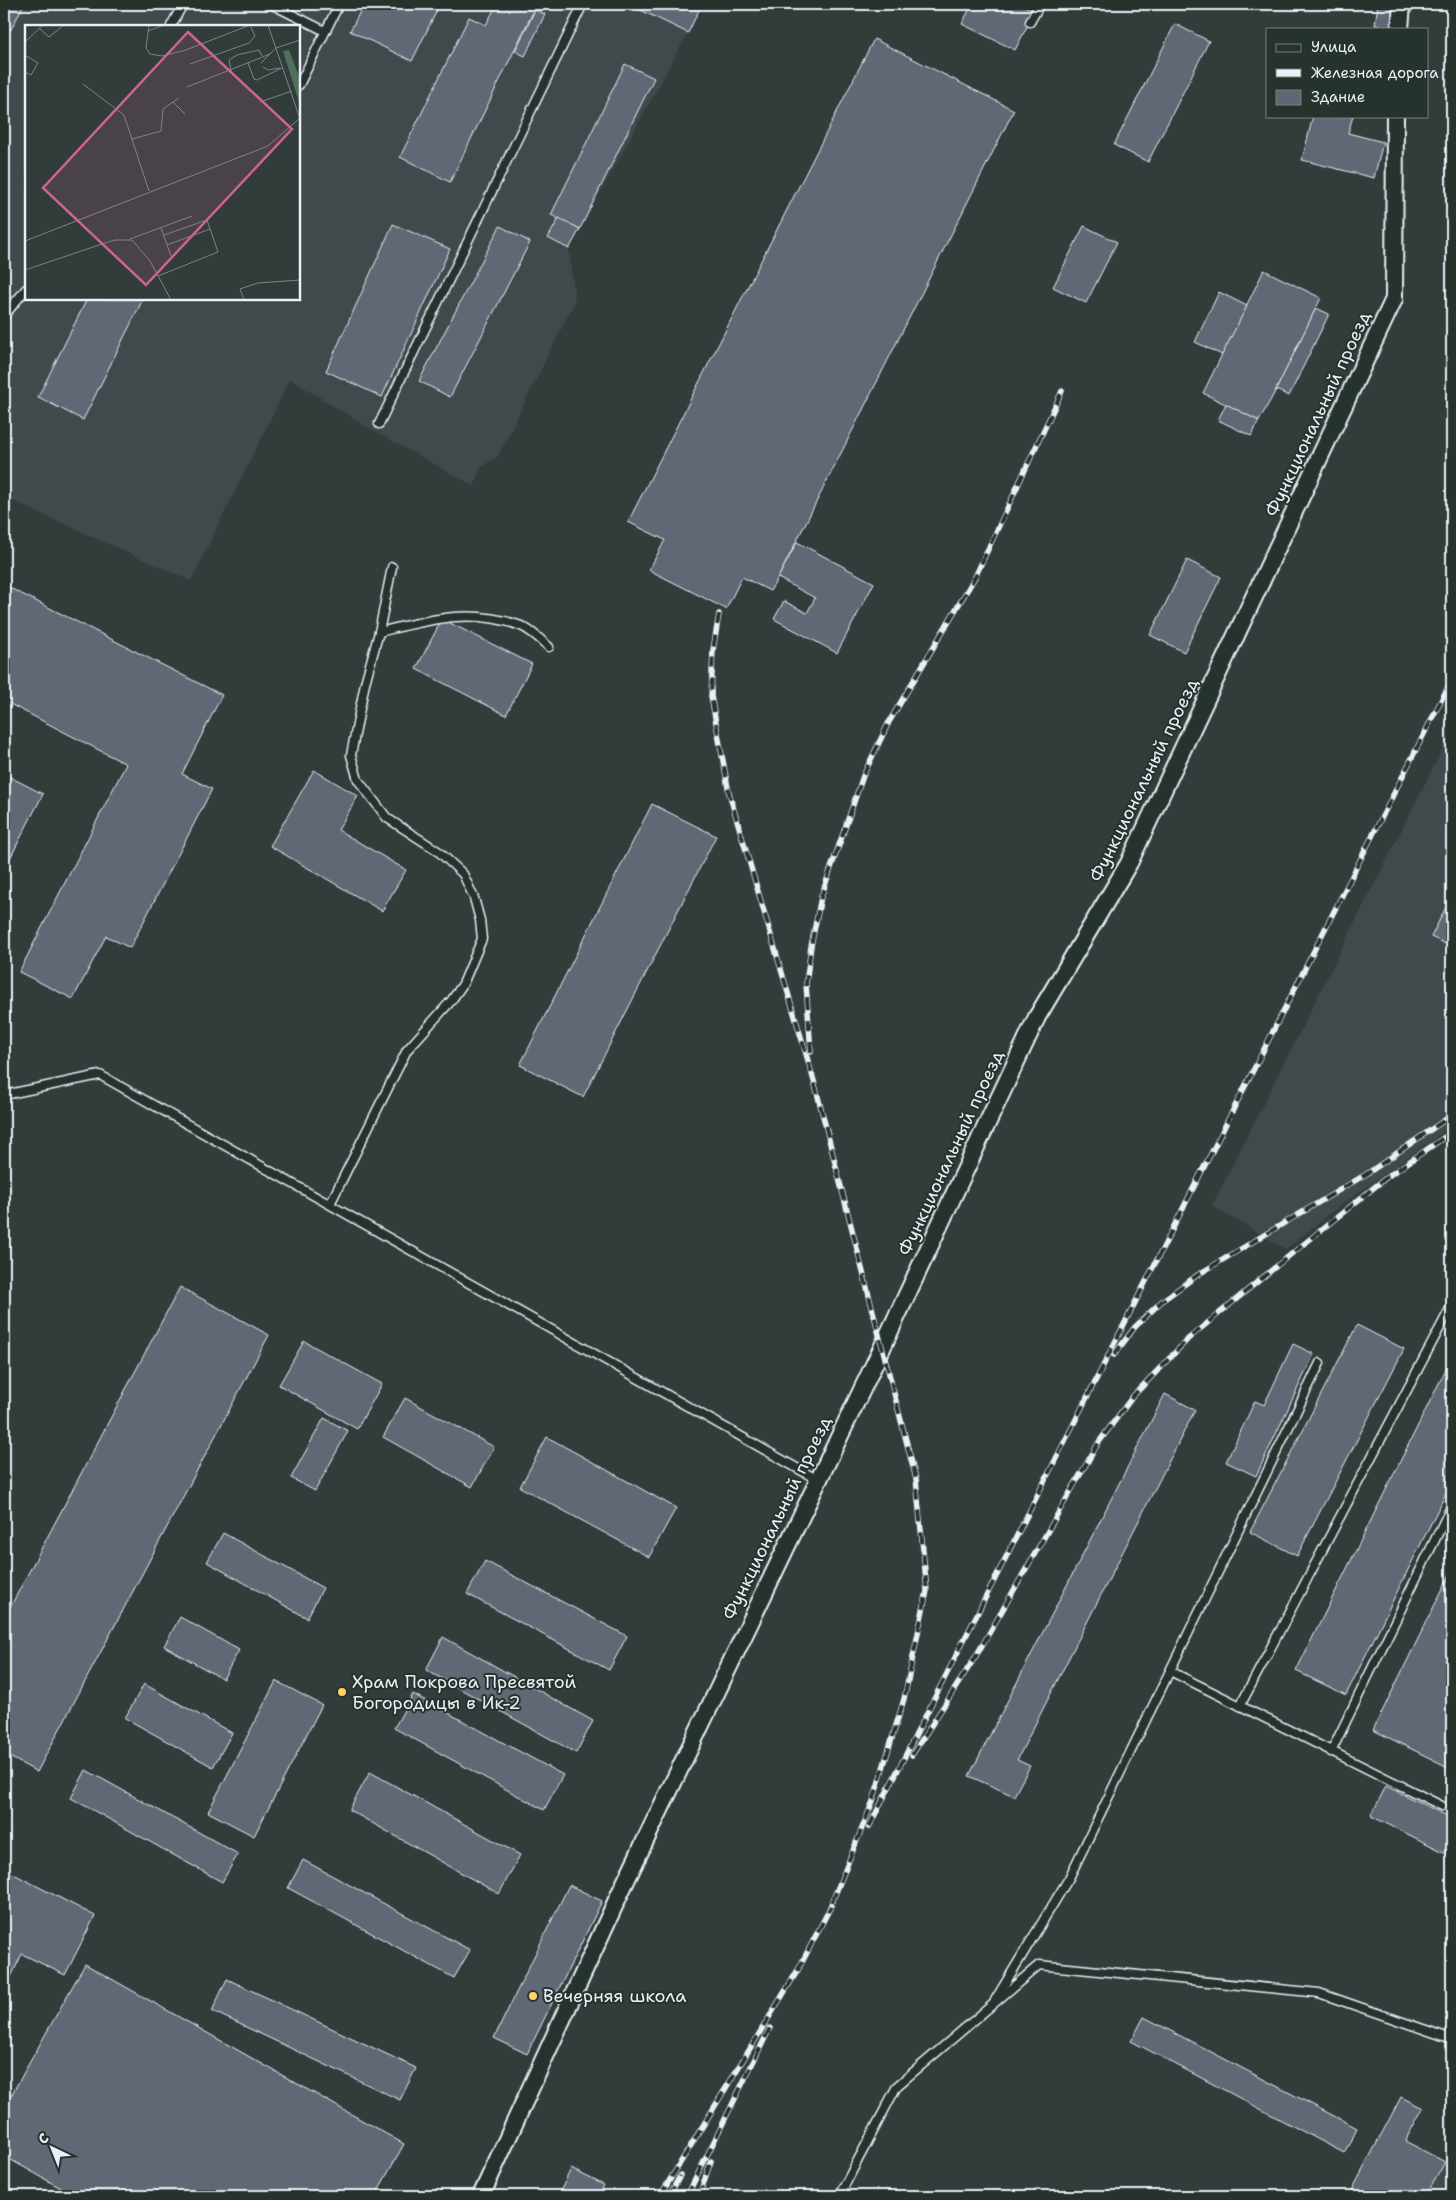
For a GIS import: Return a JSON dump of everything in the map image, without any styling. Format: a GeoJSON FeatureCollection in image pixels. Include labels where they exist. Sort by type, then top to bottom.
{"type":"FeatureCollection","features":[{"type":"Feature","properties":{"kind":"street"},"geometry":{"type":"LineString","coordinates":[[1400,28],[1402,4]]}},
{"type":"Feature","properties":{"kind":"street","name":"Функциональный проезд"},"geometry":{"type":"LineString","coordinates":[[481,2196],[621,1891],[1037,1017],[1129,863],[1394,299],[1395,118]]}},
{"type":"Feature","properties":{"kind":"lane"},"geometry":{"type":"LineString","coordinates":[[172,25],[183,4]]}},
{"type":"Feature","properties":{"kind":"lane"},"geometry":{"type":"LineString","coordinates":[[271,4],[325,31]]}},
{"type":"Feature","properties":{"kind":"lane"},"geometry":{"type":"LineString","coordinates":[[300,83],[339,4]]}},
{"type":"Feature","properties":{"kind":"lane"},"geometry":{"type":"LineString","coordinates":[[379,424],[583,4]]}},
{"type":"Feature","properties":{"kind":"lane"},"geometry":{"type":"LineString","coordinates":[[1030,22],[1040,4]]}},
{"type":"Feature","properties":{"kind":"lane"},"geometry":{"type":"LineString","coordinates":[[4,316],[25,290]]}},
{"type":"Feature","properties":{"kind":"lane"},"geometry":{"type":"LineString","coordinates":[[330,1204],[407,1050],[452,1000],[463,984],[482,939],[480,920],[474,898],[463,874],[438,851],[387,818],[358,780],[351,755],[365,683],[379,632],[392,567]]}},
{"type":"Feature","properties":{"kind":"lane"},"geometry":{"type":"LineString","coordinates":[[379,632],[433,618],[475,615],[522,626],[549,647]]}},
{"type":"Feature","properties":{"kind":"lane"},"geometry":{"type":"LineString","coordinates":[[4,1094],[100,1075],[818,1480]]}},
{"type":"Feature","properties":{"kind":"lane"},"geometry":{"type":"LineString","coordinates":[[1240,1706],[1452,1305]]}},
{"type":"Feature","properties":{"kind":"lane"},"geometry":{"type":"LineString","coordinates":[[992,2006],[1069,1878],[1320,1362]]}},
{"type":"Feature","properties":{"kind":"lane"},"geometry":{"type":"LineString","coordinates":[[1331,1752],[1452,1505]]}},
{"type":"Feature","properties":{"kind":"lane"},"geometry":{"type":"LineString","coordinates":[[1170,1672],[1442,1806]]}},
{"type":"Feature","properties":{"kind":"lane"},"geometry":{"type":"LineString","coordinates":[[839,2196],[898,2086],[1039,1965],[1319,1992],[1452,2039]]}},
{"type":"Feature","properties":{"kind":"shaded area"},"geometry":{"type":"Polygon","coordinates":[[[4,4],[702,4],[688,33],[569,249],[575,301],[498,456],[481,467],[474,486],[372,430],[290,379],[191,581],[4,497],[4,4]]]}},
{"type":"Feature","properties":{"kind":"shaded area"},"geometry":{"type":"Polygon","coordinates":[[[1452,730],[1452,1126],[1338,1207],[1286,1249],[1212,1206],[1452,730]]]}},
{"type":"Feature","properties":{"kind":"shaded area"},"geometry":{"type":"Polygon","coordinates":[[[1452,2149],[1452,2196],[1426,2196],[1445,2162],[1452,2149]]]}},
{"type":"Feature","properties":{"kind":"building"},"geometry":{"type":"Polygon","coordinates":[[[4,4],[24,4],[4,43],[4,4]]]}},
{"type":"Feature","properties":{"kind":"building"},"geometry":{"type":"Polygon","coordinates":[[[364,4],[440,4],[412,61],[350,31],[364,4]]]}},
{"type":"Feature","properties":{"kind":"building"},"geometry":{"type":"Polygon","coordinates":[[[497,4],[537,4],[450,182],[400,157],[469,17],[486,25],[497,4]]]}},
{"type":"Feature","properties":{"kind":"building"},"geometry":{"type":"Polygon","coordinates":[[[628,4],[702,4],[688,33],[628,4]]]}},
{"type":"Feature","properties":{"kind":"building"},"geometry":{"type":"Polygon","coordinates":[[[972,4],[1020,4],[1035,11],[1015,50],[962,24],[972,4]]]}},
{"type":"Feature","properties":{"kind":"building"},"geometry":{"type":"Polygon","coordinates":[[[1378,4],[1394,4],[1391,28],[1375,25],[1378,4]]]}},
{"type":"Feature","properties":{"kind":"building"},"geometry":{"type":"Polygon","coordinates":[[[535,10],[545,14],[525,56],[515,51],[535,10]]]}},
{"type":"Feature","properties":{"kind":"building"},"geometry":{"type":"Polygon","coordinates":[[[1175,24],[1209,41],[1148,162],[1114,145],[1175,24]]]}},
{"type":"Feature","properties":{"kind":"building"},"geometry":{"type":"Polygon","coordinates":[[[874,39],[1014,110],[778,578],[770,591],[742,577],[726,609],[649,570],[665,540],[628,522],[874,39]]]}},
{"type":"Feature","properties":{"kind":"building"},"geometry":{"type":"Polygon","coordinates":[[[625,64],[654,78],[580,229],[551,215],[625,64]]]}},
{"type":"Feature","properties":{"kind":"building"},"geometry":{"type":"Polygon","coordinates":[[[1312,118],[1352,118],[1348,133],[1383,142],[1374,178],[1302,160],[1312,118]]]}},
{"type":"Feature","properties":{"kind":"building"},"geometry":{"type":"Polygon","coordinates":[[[559,218],[580,229],[569,249],[548,238],[559,218]]]}},
{"type":"Feature","properties":{"kind":"building"},"geometry":{"type":"Polygon","coordinates":[[[393,224],[450,249],[382,397],[326,371],[393,224]]]}},
{"type":"Feature","properties":{"kind":"building"},"geometry":{"type":"Polygon","coordinates":[[[500,226],[530,242],[450,397],[419,381],[500,226]]]}},
{"type":"Feature","properties":{"kind":"building"},"geometry":{"type":"Polygon","coordinates":[[[1084,226],[1117,242],[1086,303],[1053,287],[1084,226]]]}},
{"type":"Feature","properties":{"kind":"building"},"geometry":{"type":"Polygon","coordinates":[[[1264,270],[1321,298],[1259,421],[1203,393],[1264,270]]]}},
{"type":"Feature","properties":{"kind":"building"},"geometry":{"type":"Polygon","coordinates":[[[1219,292],[1247,306],[1222,355],[1195,342],[1219,292]]]}},
{"type":"Feature","properties":{"kind":"building"},"geometry":{"type":"Polygon","coordinates":[[[86,300],[143,300],[83,420],[38,397],[86,300]]]}},
{"type":"Feature","properties":{"kind":"building"},"geometry":{"type":"Polygon","coordinates":[[[1316,308],[1329,314],[1289,396],[1276,390],[1316,308]]]}},
{"type":"Feature","properties":{"kind":"building"},"geometry":{"type":"Polygon","coordinates":[[[1226,404],[1259,421],[1251,436],[1218,420],[1226,404]]]}},
{"type":"Feature","properties":{"kind":"building"},"geometry":{"type":"Polygon","coordinates":[[[797,542],[874,583],[837,653],[774,619],[784,601],[807,613],[815,598],[778,578],[797,542]]]}},
{"type":"Feature","properties":{"kind":"building"},"geometry":{"type":"Polygon","coordinates":[[[1187,560],[1221,577],[1184,652],[1150,635],[1187,560]]]}},
{"type":"Feature","properties":{"kind":"building"},"geometry":{"type":"Polygon","coordinates":[[[4,585],[222,695],[182,774],[212,789],[130,948],[106,936],[73,999],[19,972],[126,764],[4,701],[4,585]]]}},
{"type":"Feature","properties":{"kind":"building"},"geometry":{"type":"Polygon","coordinates":[[[442,619],[532,664],[506,715],[416,669],[442,619]]]}},
{"type":"Feature","properties":{"kind":"building"},"geometry":{"type":"Polygon","coordinates":[[[314,770],[358,796],[338,830],[406,870],[382,911],[270,846],[314,770]]]}},
{"type":"Feature","properties":{"kind":"building"},"geometry":{"type":"Polygon","coordinates":[[[4,774],[43,794],[4,870],[4,774]]]}},
{"type":"Feature","properties":{"kind":"building"},"geometry":{"type":"Polygon","coordinates":[[[652,804],[716,836],[583,1097],[520,1065],[652,804]]]}},
{"type":"Feature","properties":{"kind":"building"},"geometry":{"type":"Polygon","coordinates":[[[1452,895],[1452,947],[1431,937],[1452,895]]]}},
{"type":"Feature","properties":{"kind":"building"},"geometry":{"type":"Polygon","coordinates":[[[180,1287],[269,1335],[37,1772],[4,1754],[4,1619],[180,1287]]]}},
{"type":"Feature","properties":{"kind":"building"},"geometry":{"type":"Polygon","coordinates":[[[1357,1325],[1404,1349],[1297,1556],[1250,1532],[1357,1325]]]}},
{"type":"Feature","properties":{"kind":"building"},"geometry":{"type":"Polygon","coordinates":[[[304,1341],[382,1384],[357,1429],[279,1385],[304,1341]]]}},
{"type":"Feature","properties":{"kind":"building"},"geometry":{"type":"Polygon","coordinates":[[[1293,1344],[1314,1354],[1256,1476],[1226,1462],[1255,1401],[1264,1405],[1293,1344]]]}},
{"type":"Feature","properties":{"kind":"building"},"geometry":{"type":"Polygon","coordinates":[[[1452,1357],[1452,1481],[1346,1695],[1296,1671],[1452,1357]]]}},
{"type":"Feature","properties":{"kind":"building"},"geometry":{"type":"Polygon","coordinates":[[[1165,1394],[1195,1410],[1017,1760],[1030,1766],[1014,1796],[969,1776],[1165,1394]]]}},
{"type":"Feature","properties":{"kind":"building"},"geometry":{"type":"Polygon","coordinates":[[[405,1398],[494,1447],[472,1487],[383,1437],[405,1398]]]}},
{"type":"Feature","properties":{"kind":"building"},"geometry":{"type":"Polygon","coordinates":[[[324,1418],[348,1431],[315,1491],[291,1478],[324,1418]]]}},
{"type":"Feature","properties":{"kind":"building"},"geometry":{"type":"Polygon","coordinates":[[[547,1437],[676,1508],[649,1557],[520,1487],[547,1437]]]}},
{"type":"Feature","properties":{"kind":"building"},"geometry":{"type":"Polygon","coordinates":[[[223,1533],[323,1588],[307,1618],[207,1562],[223,1533]]]}},
{"type":"Feature","properties":{"kind":"building"},"geometry":{"type":"Polygon","coordinates":[[[485,1561],[627,1636],[609,1670],[467,1594],[485,1561]]]}},
{"type":"Feature","properties":{"kind":"building"},"geometry":{"type":"Polygon","coordinates":[[[1452,1570],[1452,1769],[1373,1730],[1452,1570]]]}},
{"type":"Feature","properties":{"kind":"building"},"geometry":{"type":"Polygon","coordinates":[[[180,1617],[239,1650],[223,1679],[164,1646],[180,1617]]]}},
{"type":"Feature","properties":{"kind":"building"},"geometry":{"type":"Polygon","coordinates":[[[443,1637],[593,1721],[576,1753],[426,1670],[443,1637]]]}},
{"type":"Feature","properties":{"kind":"building"},"geometry":{"type":"Polygon","coordinates":[[[276,1681],[322,1705],[254,1836],[208,1812],[276,1681]]]}},
{"type":"Feature","properties":{"kind":"building"},"geometry":{"type":"Polygon","coordinates":[[[144,1684],[232,1733],[213,1767],[125,1718],[144,1684]]]}},
{"type":"Feature","properties":{"kind":"building"},"geometry":{"type":"Polygon","coordinates":[[[413,1694],[563,1775],[544,1810],[394,1728],[413,1694]]]}},
{"type":"Feature","properties":{"kind":"building"},"geometry":{"type":"Polygon","coordinates":[[[86,1770],[238,1854],[222,1882],[71,1798],[86,1770]]]}},
{"type":"Feature","properties":{"kind":"building"},"geometry":{"type":"Polygon","coordinates":[[[370,1772],[520,1855],[499,1894],[349,1810],[370,1772]]]}},
{"type":"Feature","properties":{"kind":"building"},"geometry":{"type":"Polygon","coordinates":[[[1386,1786],[1447,1816],[1452,1806],[1452,1856],[1371,1816],[1386,1786]]]}},
{"type":"Feature","properties":{"kind":"building"},"geometry":{"type":"Polygon","coordinates":[[[303,1860],[470,1950],[454,1978],[288,1888],[303,1860]]]}},
{"type":"Feature","properties":{"kind":"building"},"geometry":{"type":"Polygon","coordinates":[[[4,1869],[95,1916],[65,1975],[22,1954],[6,1987],[4,1986],[4,1869]]]}},
{"type":"Feature","properties":{"kind":"building"},"geometry":{"type":"Polygon","coordinates":[[[569,1885],[602,1901],[527,2054],[494,2038],[569,1885]]]}},
{"type":"Feature","properties":{"kind":"building"},"geometry":{"type":"Polygon","coordinates":[[[85,1964],[404,2144],[375,2196],[75,2196],[4,2156],[4,2108],[85,1964]]]}},
{"type":"Feature","properties":{"kind":"building"},"geometry":{"type":"Polygon","coordinates":[[[227,1979],[416,2068],[400,2100],[212,2011],[227,1979]]]}},
{"type":"Feature","properties":{"kind":"building"},"geometry":{"type":"Polygon","coordinates":[[[1144,2017],[1357,2128],[1344,2153],[1131,2041],[1144,2017]]]}},
{"type":"Feature","properties":{"kind":"building"},"geometry":{"type":"Polygon","coordinates":[[[1401,2097],[1423,2108],[1405,2141],[1445,2162],[1426,2196],[1349,2196],[1401,2097]]]}},
{"type":"Feature","properties":{"kind":"building"},"geometry":{"type":"Polygon","coordinates":[[[571,2169],[604,2185],[599,2196],[558,2196],[571,2169]]]}},
{"type":"Feature","properties":{"kind":"railway"},"geometry":{"type":"LineString","coordinates":[[811,1052],[806,984],[811,946],[821,897],[863,776],[889,722],[975,577],[1062,391]]}},
{"type":"Feature","properties":{"kind":"railway"},"geometry":{"type":"LineString","coordinates":[[719,614],[713,650],[711,696],[729,793],[814,1081],[916,1479],[927,1591],[904,1699],[873,1801],[828,1912]]}},
{"type":"Feature","properties":{"kind":"railway"},"geometry":{"type":"LineString","coordinates":[[1107,1358],[1452,679]]}},
{"type":"Feature","properties":{"kind":"railway"},"geometry":{"type":"LineString","coordinates":[[1114,1355],[1135,1327],[1163,1300],[1199,1274],[1368,1173],[1452,1115]]}},
{"type":"Feature","properties":{"kind":"railway"},"geometry":{"type":"LineString","coordinates":[[912,1755],[976,1656],[1099,1442],[1133,1396],[1188,1339],[1387,1177],[1452,1132]]}},
{"type":"Feature","properties":{"kind":"railway"},"geometry":{"type":"LineString","coordinates":[[869,1827],[1105,1362]]}},
{"type":"Feature","properties":{"kind":"railway"},"geometry":{"type":"LineString","coordinates":[[660,2196],[798,1970],[831,1906]]}},
{"type":"Feature","properties":{"kind":"railway"},"geometry":{"type":"LineString","coordinates":[[687,2196],[770,2028]]}},
{"type":"Feature","properties":{"kind":"railway"},"geometry":{"type":"LineString","coordinates":[[699,2196],[711,2161]]}},
{"type":"Feature","properties":{"kind":"railway"},"geometry":{"type":"LineString","coordinates":[[669,2196],[680,2176]]}},
{"type":"Feature","properties":{"kind":"place","name":"Храм Покрова Пресвятой Богородицы в Ик-2"},"geometry":{"type":"Point","coordinates":[342,1692]}},
{"type":"Feature","properties":{"kind":"place","name":"Вечерняя школа"},"geometry":{"type":"Point","coordinates":[533,1996]}}]}
